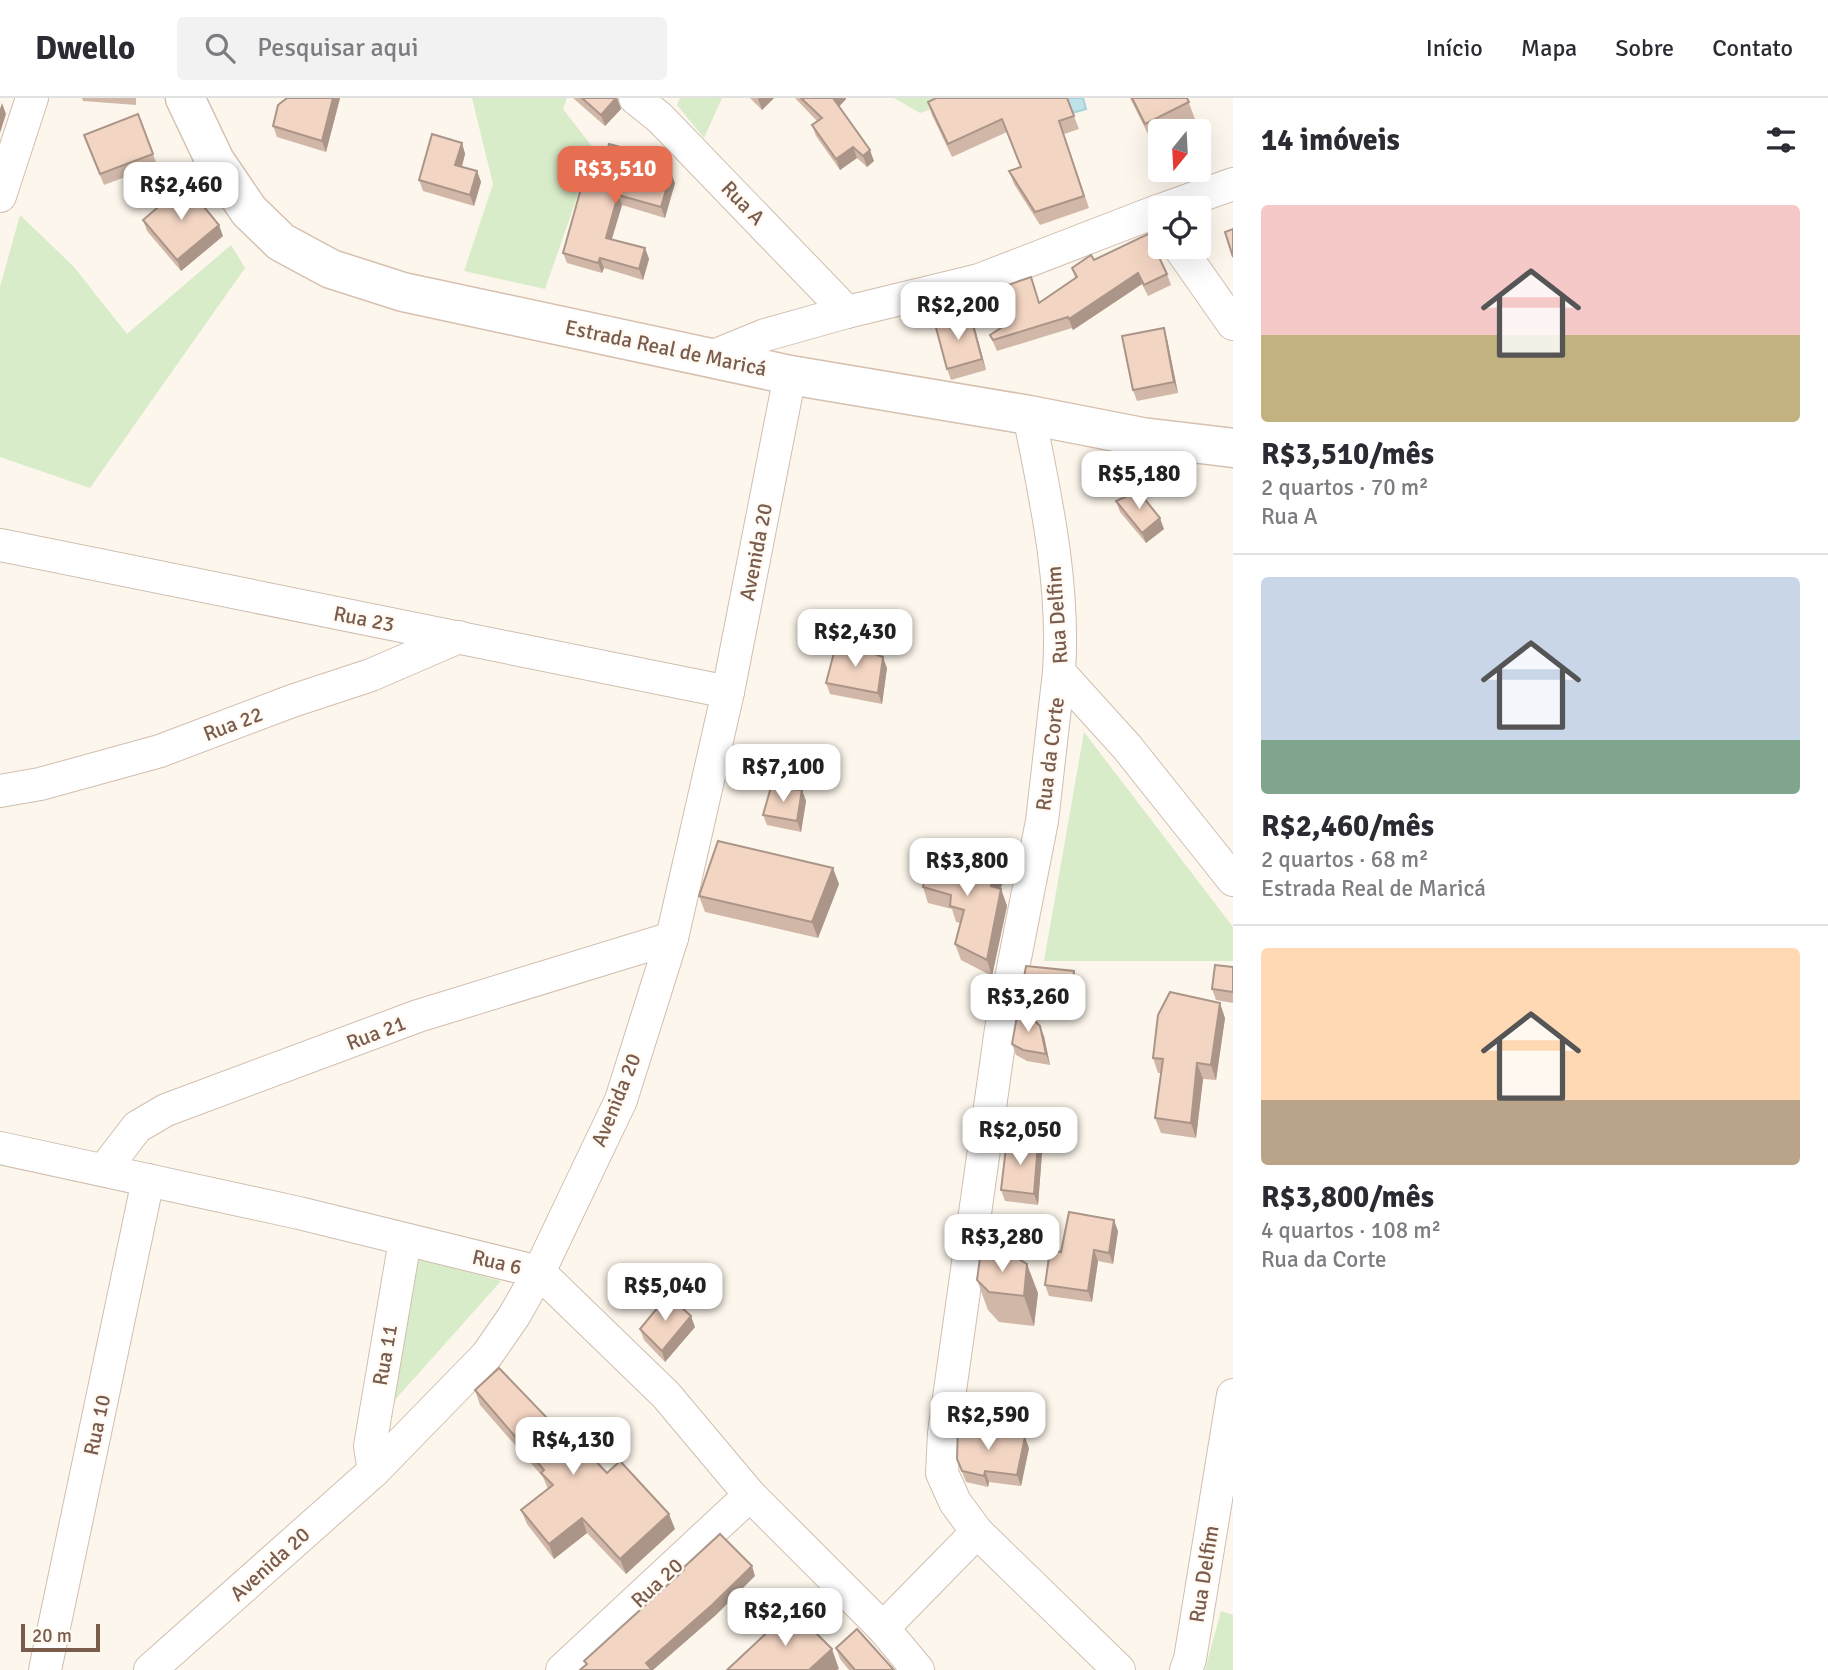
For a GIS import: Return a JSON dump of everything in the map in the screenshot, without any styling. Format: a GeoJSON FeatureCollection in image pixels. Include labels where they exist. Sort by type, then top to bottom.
{"type":"FeatureCollection","features":[{"type":"Feature","properties":{"kind":"main road","name":"Estrada Real de Maricá"},"geometry":{"type":"LineString","coordinates":[[185,98],[215,161],[249,211],[281,242],[331,269],[403,292],[790,375],[1142,437],[1233,448]]}},
{"type":"Feature","properties":{"kind":"street"},"geometry":{"type":"LineString","coordinates":[[0,196],[32,98]]}},
{"type":"Feature","properties":{"kind":"street","name":"Rua A"},"geometry":{"type":"LineString","coordinates":[[635,98],[660,118],[847,312]]}},
{"type":"Feature","properties":{"kind":"street"},"geometry":{"type":"LineString","coordinates":[[1203,196],[1233,184]]}},
{"type":"Feature","properties":{"kind":"street"},"geometry":{"type":"LineString","coordinates":[[711,357],[765,335],[979,280],[1148,218]]}},
{"type":"Feature","properties":{"kind":"street"},"geometry":{"type":"LineString","coordinates":[[1187,259],[1233,324]]}},
{"type":"Feature","properties":{"kind":"street","name":"Avenida 20"},"geometry":{"type":"LineString","coordinates":[[150,1670],[374,1471],[487,1355],[514,1316],[539,1272],[621,1100],[672,937],[728,692],[790,375]]}},
{"type":"Feature","properties":{"kind":"street","name":"Rua Delfim"},"geometry":{"type":"LineString","coordinates":[[1029,415],[1047,503],[1062,631],[1059,672],[1128,747],[1233,880]]}},
{"type":"Feature","properties":{"kind":"street","name":"Rua 23"},"geometry":{"type":"LineString","coordinates":[[0,545],[728,692]]}},
{"type":"Feature","properties":{"kind":"street","name":"Rua 22"},"geometry":{"type":"LineString","coordinates":[[0,791],[40,784],[160,751],[292,701],[371,675],[459,638]]}},
{"type":"Feature","properties":{"kind":"street","name":"Rua da Corte"},"geometry":{"type":"LineString","coordinates":[[1059,672],[1042,821],[1001,1029],[944,1433],[942,1473],[955,1502],[977,1532],[1119,1670]]}},
{"type":"Feature","properties":{"kind":"street","name":"Rua 21"},"geometry":{"type":"LineString","coordinates":[[104,1170],[137,1127],[166,1110],[418,1016],[672,937]]}},
{"type":"Feature","properties":{"kind":"street","name":"Rua 6"},"geometry":{"type":"LineString","coordinates":[[0,1148],[539,1272],[666,1395],[750,1495],[883,1628],[918,1670]]}},
{"type":"Feature","properties":{"kind":"street","name":"Rua 10"},"geometry":{"type":"LineString","coordinates":[[45,1670],[148,1180]]}},
{"type":"Feature","properties":{"kind":"street","name":"Rua 11"},"geometry":{"type":"LineString","coordinates":[[374,1471],[370,1446],[405,1240]]}},
{"type":"Feature","properties":{"kind":"street","name":"Rua Delfim"},"geometry":{"type":"LineString","coordinates":[[1186,1670],[1233,1395]]}},
{"type":"Feature","properties":{"kind":"street","name":"Rua 20"},"geometry":{"type":"LineString","coordinates":[[562,1670],[750,1495]]}},
{"type":"Feature","properties":{"kind":"street"},"geometry":{"type":"LineString","coordinates":[[883,1628],[977,1532]]}},
{"type":"Feature","properties":{"kind":"green space"},"geometry":{"type":"Polygon","coordinates":[[[472,98],[567,98],[563,109],[594,149],[545,289],[464,271],[493,184],[472,98]]]}},
{"type":"Feature","properties":{"kind":"green space"},"geometry":{"type":"Polygon","coordinates":[[[680,98],[722,98],[704,138],[677,105],[680,98]]]}},
{"type":"Feature","properties":{"kind":"green space"},"geometry":{"type":"Polygon","coordinates":[[[894,98],[964,98],[920,113],[894,98]]]}},
{"type":"Feature","properties":{"kind":"green space"},"geometry":{"type":"Polygon","coordinates":[[[20,215],[74,267],[127,334],[231,245],[245,268],[90,488],[0,457],[0,287],[20,215]]]}},
{"type":"Feature","properties":{"kind":"green space"},"geometry":{"type":"Polygon","coordinates":[[[1084,732],[1233,927],[1233,961],[1044,961],[1084,732]]]}},
{"type":"Feature","properties":{"kind":"green space"},"geometry":{"type":"Polygon","coordinates":[[[415,1257],[501,1281],[385,1411],[415,1257]]]}},
{"type":"Feature","properties":{"kind":"green space"},"geometry":{"type":"Polygon","coordinates":[[[1221,1611],[1233,1615],[1233,1670],[1205,1670],[1221,1611]]]}},
{"type":"Feature","properties":{"kind":"water"},"geometry":{"type":"Polygon","coordinates":[[[1067,98],[1083,98],[1086,109],[1072,113],[1067,98]]]}},
{"type":"Feature","properties":{"kind":"building"},"geometry":{"type":"Polygon","coordinates":[[[287,98],[333,98],[322,141],[273,126],[278,105],[287,98]]]}},
{"type":"Feature","properties":{"kind":"building"},"geometry":{"type":"Polygon","coordinates":[[[582,98],[616,98],[601,115],[582,98]]]}},
{"type":"Feature","properties":{"kind":"building"},"geometry":{"type":"Polygon","coordinates":[[[801,98],[833,98],[870,150],[863,156],[853,147],[836,159],[812,125],[822,118],[801,98]]]}},
{"type":"Feature","properties":{"kind":"building"},"geometry":{"type":"Polygon","coordinates":[[[936,98],[1067,98],[1074,116],[1059,121],[1084,196],[1035,212],[1009,171],[1021,167],[1002,119],[948,144],[928,102],[936,98]]]}},
{"type":"Feature","properties":{"kind":"building"},"geometry":{"type":"Polygon","coordinates":[[[1132,98],[1187,98],[1189,102],[1155,119],[1148,119],[1145,124],[1132,98]]]}},
{"type":"Feature","properties":{"kind":"building"},"geometry":{"type":"Polygon","coordinates":[[[138,114],[153,154],[100,174],[84,135],[138,114]]]}},
{"type":"Feature","properties":{"kind":"building"},"geometry":{"type":"Polygon","coordinates":[[[432,134],[462,143],[455,165],[477,171],[470,195],[419,180],[432,134]]]}},
{"type":"Feature","properties":{"kind":"building"},"geometry":{"type":"Polygon","coordinates":[[[609,144],[660,158],[658,169],[671,173],[661,207],[618,195],[606,238],[645,248],[639,269],[600,258],[598,263],[563,253],[582,185],[596,189],[609,144]]]}},
{"type":"Feature","properties":{"kind":"building"},"geometry":{"type":"Polygon","coordinates":[[[185,184],[219,225],[177,260],[143,220],[185,184]]]}},
{"type":"Feature","properties":{"kind":"building"},"geometry":{"type":"Polygon","coordinates":[[[1233,229],[1233,257],[1225,232],[1233,229]]]}},
{"type":"Feature","properties":{"kind":"building"},"geometry":{"type":"Polygon","coordinates":[[[1148,234],[1148,259],[1160,259],[1167,274],[1144,285],[1138,273],[1069,319],[1068,317],[993,340],[990,335],[1013,320],[1002,287],[1031,277],[1039,303],[1077,277],[1072,268],[1091,255],[1094,260],[1148,234]]]}},
{"type":"Feature","properties":{"kind":"building"},"geometry":{"type":"Polygon","coordinates":[[[970,314],[982,359],[947,369],[935,324],[970,314]]]}},
{"type":"Feature","properties":{"kind":"building"},"geometry":{"type":"Polygon","coordinates":[[[1164,328],[1174,382],[1133,390],[1122,336],[1164,328]]]}},
{"type":"Feature","properties":{"kind":"building"},"geometry":{"type":"Polygon","coordinates":[[[1138,491],[1160,518],[1142,533],[1116,501],[1138,491]]]}},
{"type":"Feature","properties":{"kind":"building"},"geometry":{"type":"Polygon","coordinates":[[[836,645],[852,646],[883,657],[878,693],[826,683],[836,645]]]}},
{"type":"Feature","properties":{"kind":"building"},"geometry":{"type":"Polygon","coordinates":[[[771,787],[802,790],[797,821],[763,815],[771,787]]]}},
{"type":"Feature","properties":{"kind":"building"},"geometry":{"type":"Polygon","coordinates":[[[718,841],[833,868],[812,922],[699,896],[718,841]]]}},
{"type":"Feature","properties":{"kind":"building"},"geometry":{"type":"Polygon","coordinates":[[[932,850],[996,868],[991,886],[1001,889],[987,960],[955,944],[964,910],[950,906],[951,895],[923,887],[932,850]]]}},
{"type":"Feature","properties":{"kind":"building"},"geometry":{"type":"Polygon","coordinates":[[[1215,965],[1233,967],[1233,992],[1212,989],[1215,965]]]}},
{"type":"Feature","properties":{"kind":"building"},"geometry":{"type":"Polygon","coordinates":[[[1026,966],[1074,971],[1070,995],[1021,995],[1026,966]]]}},
{"type":"Feature","properties":{"kind":"building"},"geometry":{"type":"Polygon","coordinates":[[[1170,992],[1220,1003],[1211,1065],[1197,1063],[1191,1123],[1155,1118],[1163,1059],[1153,1058],[1158,1015],[1170,992]]]}},
{"type":"Feature","properties":{"kind":"building"},"geometry":{"type":"Polygon","coordinates":[[[1019,1005],[1040,1026],[1046,1054],[1023,1050],[1012,1044],[1019,1005]]]}},
{"type":"Feature","properties":{"kind":"building"},"geometry":{"type":"Polygon","coordinates":[[[1007,1139],[1038,1143],[1034,1194],[1001,1190],[1007,1139]]]}},
{"type":"Feature","properties":{"kind":"building"},"geometry":{"type":"Polygon","coordinates":[[[1069,1212],[1114,1220],[1109,1253],[1094,1250],[1088,1291],[1045,1285],[1050,1250],[1061,1252],[1069,1212]]]}},
{"type":"Feature","properties":{"kind":"building"},"geometry":{"type":"Polygon","coordinates":[[[981,1251],[1014,1256],[1027,1264],[1024,1296],[989,1292],[977,1280],[981,1251]]]}},
{"type":"Feature","properties":{"kind":"building"},"geometry":{"type":"Polygon","coordinates":[[[668,1295],[691,1316],[662,1351],[640,1329],[668,1295]]]}},
{"type":"Feature","properties":{"kind":"building"},"geometry":{"type":"Polygon","coordinates":[[[499,1368],[572,1444],[576,1440],[607,1473],[620,1461],[669,1514],[620,1559],[582,1518],[549,1544],[521,1510],[553,1485],[541,1473],[544,1470],[475,1390],[499,1368]]]}},
{"type":"Feature","properties":{"kind":"building"},"geometry":{"type":"Polygon","coordinates":[[[958,1425],[1025,1437],[1017,1475],[985,1471],[984,1476],[962,1471],[957,1459],[958,1425]]]}},
{"type":"Feature","properties":{"kind":"building"},"geometry":{"type":"Polygon","coordinates":[[[720,1534],[752,1566],[646,1663],[652,1670],[580,1670],[587,1664],[584,1661],[720,1534]]]}},
{"type":"Feature","properties":{"kind":"building"},"geometry":{"type":"Polygon","coordinates":[[[792,1609],[832,1649],[809,1670],[727,1670],[792,1609]]]}},
{"type":"Feature","properties":{"kind":"building"},"geometry":{"type":"Polygon","coordinates":[[[857,1629],[894,1670],[855,1670],[836,1648],[857,1629]]]}}]}
